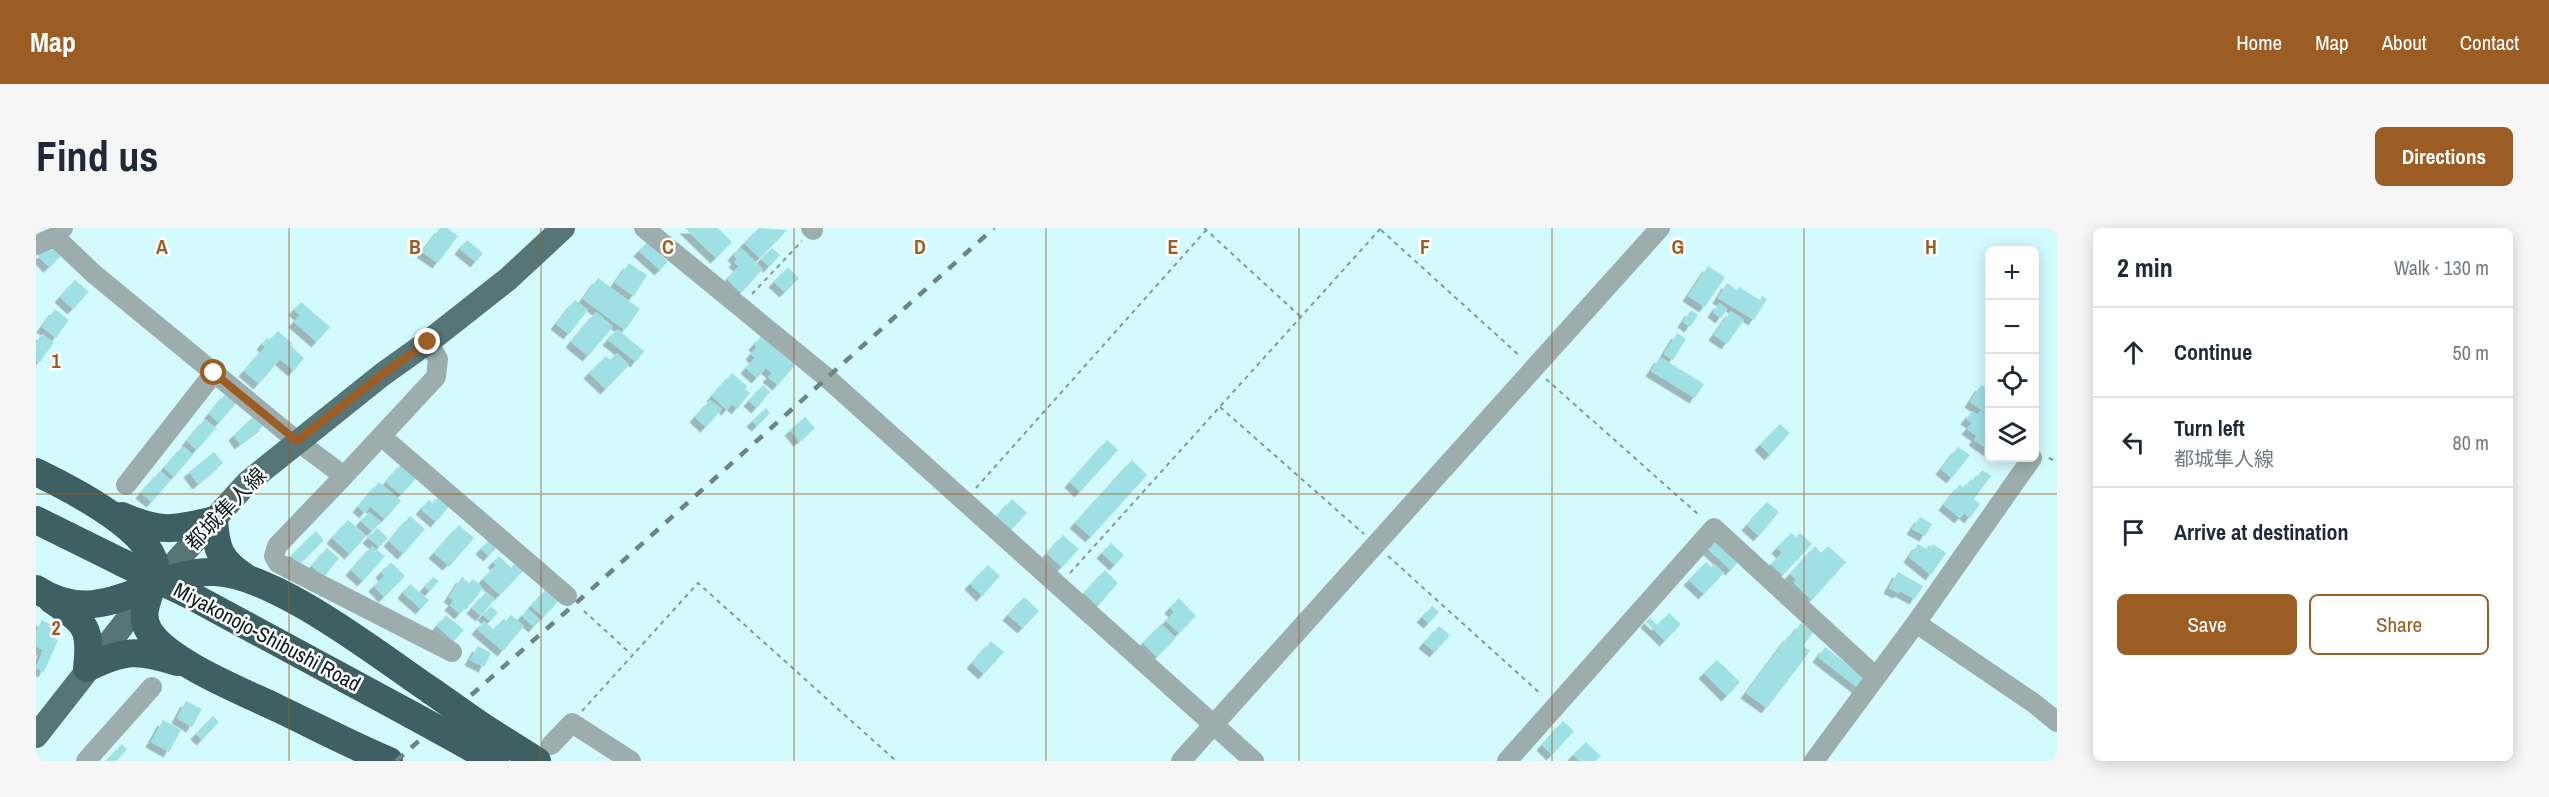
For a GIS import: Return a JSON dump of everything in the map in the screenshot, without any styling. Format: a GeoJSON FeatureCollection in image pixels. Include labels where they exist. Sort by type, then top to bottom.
{"type":"FeatureCollection","features":[{"type":"Feature","properties":{"kind":"highway"},"geometry":{"type":"LineString","coordinates":[[36,472],[101,506],[156,528],[175,530],[214,520],[220,555],[229,566],[245,577],[285,596],[344,632],[433,692],[472,734],[544,753]]}},
{"type":"Feature","properties":{"kind":"highway"},"geometry":{"type":"LineString","coordinates":[[101,506],[147,545],[153,557],[156,571],[145,605],[144,618],[148,631],[157,641],[193,668]]}},
{"type":"Feature","properties":{"kind":"highway","name":"Miyakonojo-Shibushi Road"},"geometry":{"type":"LineString","coordinates":[[36,520],[188,594],[412,715],[472,734],[495,761]]}},
{"type":"Feature","properties":{"kind":"highway"},"geometry":{"type":"LineString","coordinates":[[41,592],[73,603],[95,604],[118,600],[170,579],[195,573],[216,572],[245,577]]}},
{"type":"Feature","properties":{"kind":"highway"},"geometry":{"type":"LineString","coordinates":[[41,592],[75,616],[85,628],[90,645],[87,668]]}},
{"type":"Feature","properties":{"kind":"highway"},"geometry":{"type":"LineString","coordinates":[[87,668],[113,655],[131,652],[153,654],[193,668],[380,757]]}},
{"type":"Feature","properties":{"kind":"main road","name":"都城隼人線"},"geometry":{"type":"LineString","coordinates":[[36,736],[87,668],[152,588],[248,482],[297,441],[508,279],[563,228]]}},
{"type":"Feature","properties":{"kind":"street"},"geometry":{"type":"LineString","coordinates":[[644,228],[826,377],[1254,761]]}},
{"type":"Feature","properties":{"kind":"street"},"geometry":{"type":"LineString","coordinates":[[1181,761],[1660,228]]}},
{"type":"Feature","properties":{"kind":"street"},"geometry":{"type":"LineString","coordinates":[[36,245],[59,232],[94,274],[297,441],[345,476]]}},
{"type":"Feature","properties":{"kind":"street"},"geometry":{"type":"LineString","coordinates":[[428,342],[438,359],[436,377],[277,546],[274,556],[278,563],[452,652]]}},
{"type":"Feature","properties":{"kind":"street"},"geometry":{"type":"LineString","coordinates":[[126,485],[214,373]]}},
{"type":"Feature","properties":{"kind":"street"},"geometry":{"type":"LineString","coordinates":[[381,436],[567,596]]}},
{"type":"Feature","properties":{"kind":"street"},"geometry":{"type":"LineString","coordinates":[[1814,761],[1916,623],[2028,462]]}},
{"type":"Feature","properties":{"kind":"street"},"geometry":{"type":"LineString","coordinates":[[1507,761],[1714,528],[1876,677]]}},
{"type":"Feature","properties":{"kind":"street"},"geometry":{"type":"LineString","coordinates":[[1916,623],[2035,704],[2057,722]]}},
{"type":"Feature","properties":{"kind":"street"},"geometry":{"type":"LineString","coordinates":[[86,761],[152,687]]}},
{"type":"Feature","properties":{"kind":"street"},"geometry":{"type":"LineString","coordinates":[[544,753],[572,723],[631,761]]}},
{"type":"Feature","properties":{"kind":"path"},"geometry":{"type":"LineString","coordinates":[[741,306],[812,229]]}},
{"type":"Feature","properties":{"kind":"path"},"geometry":{"type":"LineString","coordinates":[[964,501],[1206,229],[1302,317]]}},
{"type":"Feature","properties":{"kind":"path"},"geometry":{"type":"LineString","coordinates":[[1058,586],[1381,229],[1533,368],[1714,528]]}},
{"type":"Feature","properties":{"kind":"path"},"geometry":{"type":"LineString","coordinates":[[1220,407],[1555,707]]}},
{"type":"Feature","properties":{"kind":"path"},"geometry":{"type":"LineString","coordinates":[[572,723],[698,583],[896,761]]}},
{"type":"Feature","properties":{"kind":"path"},"geometry":{"type":"LineString","coordinates":[[584,611],[632,654]]}},
{"type":"Feature","properties":{"kind":"building"},"geometry":{"type":"Polygon","coordinates":[[[440,228],[447,228],[458,236],[438,263],[422,252],[440,228]]]}},
{"type":"Feature","properties":{"kind":"building"},"geometry":{"type":"Polygon","coordinates":[[[685,228],[718,228],[732,242],[716,258],[685,228]]]}},
{"type":"Feature","properties":{"kind":"building"},"geometry":{"type":"Polygon","coordinates":[[[759,228],[787,230],[760,258],[744,243],[759,228]]]}},
{"type":"Feature","properties":{"kind":"building"},"geometry":{"type":"Polygon","coordinates":[[[467,240],[483,253],[476,262],[460,249],[467,240]]]}},
{"type":"Feature","properties":{"kind":"building"},"geometry":{"type":"Polygon","coordinates":[[[647,242],[668,262],[660,270],[639,251],[647,242]]]}},
{"type":"Feature","properties":{"kind":"building"},"geometry":{"type":"Polygon","coordinates":[[[740,247],[763,269],[741,293],[727,279],[739,266],[734,262],[737,259],[733,255],[740,247]]]}},
{"type":"Feature","properties":{"kind":"building"},"geometry":{"type":"Polygon","coordinates":[[[772,248],[780,255],[769,267],[761,259],[772,248]]]}},
{"type":"Feature","properties":{"kind":"building"},"geometry":{"type":"Polygon","coordinates":[[[54,249],[61,256],[49,267],[37,255],[54,249]]]}},
{"type":"Feature","properties":{"kind":"building"},"geometry":{"type":"Polygon","coordinates":[[[629,263],[647,275],[634,296],[615,283],[629,263]]]}},
{"type":"Feature","properties":{"kind":"building"},"geometry":{"type":"Polygon","coordinates":[[[1708,266],[1725,277],[1705,307],[1688,296],[1708,266]]]}},
{"type":"Feature","properties":{"kind":"building"},"geometry":{"type":"Polygon","coordinates":[[[788,267],[799,278],[785,292],[774,282],[788,267]]]}},
{"type":"Feature","properties":{"kind":"building"},"geometry":{"type":"Polygon","coordinates":[[[598,278],[640,309],[625,330],[583,299],[598,278]]]}},
{"type":"Feature","properties":{"kind":"building"},"geometry":{"type":"Polygon","coordinates":[[[75,280],[89,292],[73,309],[60,297],[75,280]]]}},
{"type":"Feature","properties":{"kind":"building"},"geometry":{"type":"Polygon","coordinates":[[[1727,283],[1737,290],[1739,287],[1760,300],[1762,296],[1767,299],[1754,320],[1718,298],[1727,283]]]}},
{"type":"Feature","properties":{"kind":"building"},"geometry":{"type":"Polygon","coordinates":[[[575,300],[588,310],[569,334],[556,324],[575,300]]]}},
{"type":"Feature","properties":{"kind":"building"},"geometry":{"type":"Polygon","coordinates":[[[301,302],[330,327],[317,342],[294,322],[300,315],[294,310],[301,302]]]}},
{"type":"Feature","properties":{"kind":"building"},"geometry":{"type":"Polygon","coordinates":[[[1719,303],[1727,309],[1721,318],[1713,312],[1719,303]]]}},
{"type":"Feature","properties":{"kind":"building"},"geometry":{"type":"Polygon","coordinates":[[[55,309],[69,320],[56,338],[42,327],[55,309]]]}},
{"type":"Feature","properties":{"kind":"building"},"geometry":{"type":"Polygon","coordinates":[[[1691,310],[1698,315],[1690,327],[1683,322],[1691,310]]]}},
{"type":"Feature","properties":{"kind":"building"},"geometry":{"type":"Polygon","coordinates":[[[1731,311],[1744,320],[1727,344],[1714,335],[1731,311]]]}},
{"type":"Feature","properties":{"kind":"building"},"geometry":{"type":"Polygon","coordinates":[[[596,312],[613,327],[588,356],[571,342],[596,312]]]}},
{"type":"Feature","properties":{"kind":"building"},"geometry":{"type":"Polygon","coordinates":[[[617,329],[644,351],[636,362],[608,340],[617,329]]]}},
{"type":"Feature","properties":{"kind":"building"},"geometry":{"type":"Polygon","coordinates":[[[278,331],[304,358],[294,371],[280,359],[259,384],[244,371],[265,347],[262,344],[267,338],[270,340],[278,331]]]}},
{"type":"Feature","properties":{"kind":"building"},"geometry":{"type":"Polygon","coordinates":[[[1677,333],[1686,339],[1673,360],[1664,354],[1677,333]]]}},
{"type":"Feature","properties":{"kind":"building"},"geometry":{"type":"Polygon","coordinates":[[[42,334],[54,342],[40,362],[36,360],[36,343],[42,334]]]}},
{"type":"Feature","properties":{"kind":"building"},"geometry":{"type":"Polygon","coordinates":[[[761,336],[795,365],[778,385],[768,377],[772,373],[766,368],[757,378],[746,368],[755,358],[751,354],[757,347],[754,345],[761,336]]]}},
{"type":"Feature","properties":{"kind":"building"},"geometry":{"type":"Polygon","coordinates":[[[617,353],[629,365],[606,389],[589,373],[606,356],[610,360],[617,353]]]}},
{"type":"Feature","properties":{"kind":"building"},"geometry":{"type":"Polygon","coordinates":[[[1660,357],[1704,384],[1695,398],[1651,371],[1660,357]]]}},
{"type":"Feature","properties":{"kind":"building"},"geometry":{"type":"Polygon","coordinates":[[[732,373],[747,386],[745,389],[750,393],[737,409],[732,404],[727,410],[712,396],[732,373]]]}},
{"type":"Feature","properties":{"kind":"building"},"geometry":{"type":"Polygon","coordinates":[[[763,385],[770,392],[757,408],[749,401],[763,385]]]}},
{"type":"Feature","properties":{"kind":"building"},"geometry":{"type":"Polygon","coordinates":[[[1981,385],[1985,387],[1985,412],[1970,402],[1981,385]]]}},
{"type":"Feature","properties":{"kind":"building"},"geometry":{"type":"Polygon","coordinates":[[[227,392],[238,401],[219,423],[209,414],[227,392]]]}},
{"type":"Feature","properties":{"kind":"building"},"geometry":{"type":"Polygon","coordinates":[[[710,400],[722,409],[706,427],[695,417],[710,400]]]}},
{"type":"Feature","properties":{"kind":"building"},"geometry":{"type":"Polygon","coordinates":[[[766,408],[770,413],[757,426],[752,421],[766,408]]]}},
{"type":"Feature","properties":{"kind":"building"},"geometry":{"type":"Polygon","coordinates":[[[1972,411],[1978,415],[1980,411],[1985,414],[1985,448],[1974,440],[1977,436],[1967,429],[1972,423],[1966,419],[1972,411]]]}},
{"type":"Feature","properties":{"kind":"building"},"geometry":{"type":"Polygon","coordinates":[[[256,414],[265,425],[240,444],[234,435],[256,414]]]}},
{"type":"Feature","properties":{"kind":"building"},"geometry":{"type":"Polygon","coordinates":[[[805,417],[815,428],[799,441],[790,430],[805,417]]]}},
{"type":"Feature","properties":{"kind":"building"},"geometry":{"type":"Polygon","coordinates":[[[205,419],[216,428],[197,450],[187,441],[205,419]]]}},
{"type":"Feature","properties":{"kind":"building"},"geometry":{"type":"Polygon","coordinates":[[[1780,424],[1790,433],[1770,455],[1760,445],[1780,424]]]}},
{"type":"Feature","properties":{"kind":"building"},"geometry":{"type":"Polygon","coordinates":[[[1107,440],[1118,450],[1080,492],[1070,482],[1107,440]]]}},
{"type":"Feature","properties":{"kind":"building"},"geometry":{"type":"Polygon","coordinates":[[[183,446],[193,455],[174,477],[164,468],[183,446]]]}},
{"type":"Feature","properties":{"kind":"building"},"geometry":{"type":"Polygon","coordinates":[[[1958,447],[1970,455],[1952,478],[1941,469],[1958,447]]]}},
{"type":"Feature","properties":{"kind":"building"},"geometry":{"type":"Polygon","coordinates":[[[214,452],[223,463],[198,484],[189,472],[214,452]]]}},
{"type":"Feature","properties":{"kind":"building"},"geometry":{"type":"Polygon","coordinates":[[[1132,460],[1147,475],[1091,537],[1075,523],[1132,460]]]}},
{"type":"Feature","properties":{"kind":"building"},"geometry":{"type":"Polygon","coordinates":[[[403,462],[419,475],[401,495],[386,482],[403,462]]]}},
{"type":"Feature","properties":{"kind":"building"},"geometry":{"type":"Polygon","coordinates":[[[1982,470],[1991,476],[1974,499],[1980,504],[1970,518],[1964,513],[1960,518],[1944,505],[1960,484],[1964,488],[1971,479],[1974,481],[1982,470]]]}},
{"type":"Feature","properties":{"kind":"building"},"geometry":{"type":"Polygon","coordinates":[[[160,471],[171,480],[152,502],[141,493],[160,471]]]}},
{"type":"Feature","properties":{"kind":"building"},"geometry":{"type":"Polygon","coordinates":[[[379,482],[401,501],[385,519],[370,506],[365,513],[358,507],[379,482]]]}},
{"type":"Feature","properties":{"kind":"building"},"geometry":{"type":"Polygon","coordinates":[[[441,494],[452,503],[436,522],[421,509],[429,500],[433,504],[441,494]]]}},
{"type":"Feature","properties":{"kind":"building"},"geometry":{"type":"Polygon","coordinates":[[[1012,499],[1027,513],[1011,530],[996,517],[1012,499]]]}},
{"type":"Feature","properties":{"kind":"building"},"geometry":{"type":"Polygon","coordinates":[[[1767,502],[1779,512],[1759,536],[1747,525],[1767,502]]]}},
{"type":"Feature","properties":{"kind":"building"},"geometry":{"type":"Polygon","coordinates":[[[369,512],[381,522],[372,531],[361,521],[369,512]]]}},
{"type":"Feature","properties":{"kind":"building"},"geometry":{"type":"Polygon","coordinates":[[[410,516],[425,529],[403,554],[389,541],[410,516]]]}},
{"type":"Feature","properties":{"kind":"building"},"geometry":{"type":"Polygon","coordinates":[[[1920,517],[1932,524],[1925,536],[1912,529],[1920,517]]]}},
{"type":"Feature","properties":{"kind":"building"},"geometry":{"type":"Polygon","coordinates":[[[348,520],[366,536],[350,554],[332,538],[348,520]]]}},
{"type":"Feature","properties":{"kind":"building"},"geometry":{"type":"Polygon","coordinates":[[[459,525],[474,538],[448,565],[434,553],[459,525]]]}},
{"type":"Feature","properties":{"kind":"building"},"geometry":{"type":"Polygon","coordinates":[[[377,528],[388,538],[379,547],[368,538],[377,528]]]}},
{"type":"Feature","properties":{"kind":"building"},"geometry":{"type":"Polygon","coordinates":[[[316,531],[324,540],[300,564],[291,556],[316,531]]]}},
{"type":"Feature","properties":{"kind":"building"},"geometry":{"type":"Polygon","coordinates":[[[1791,533],[1796,537],[1800,533],[1812,544],[1783,575],[1771,564],[1782,553],[1777,548],[1791,533]]]}},
{"type":"Feature","properties":{"kind":"building"},"geometry":{"type":"Polygon","coordinates":[[[1063,535],[1079,549],[1062,567],[1047,553],[1063,535]]]}},
{"type":"Feature","properties":{"kind":"building"},"geometry":{"type":"Polygon","coordinates":[[[489,540],[497,547],[489,556],[481,549],[489,540]]]}},
{"type":"Feature","properties":{"kind":"building"},"geometry":{"type":"Polygon","coordinates":[[[1715,541],[1739,561],[1731,570],[1708,549],[1715,541]]]}},
{"type":"Feature","properties":{"kind":"building"},"geometry":{"type":"Polygon","coordinates":[[[1111,543],[1124,555],[1115,565],[1102,553],[1111,543]]]}},
{"type":"Feature","properties":{"kind":"building"},"geometry":{"type":"Polygon","coordinates":[[[1918,544],[1926,549],[1933,544],[1946,553],[1931,575],[1909,557],[1918,544]]]}},
{"type":"Feature","properties":{"kind":"building"},"geometry":{"type":"Polygon","coordinates":[[[372,546],[385,556],[363,581],[351,570],[372,546]]]}},
{"type":"Feature","properties":{"kind":"building"},"geometry":{"type":"Polygon","coordinates":[[[1815,546],[1821,553],[1828,546],[1846,562],[1812,600],[1794,583],[1796,580],[1790,574],[1815,546]]]}},
{"type":"Feature","properties":{"kind":"building"},"geometry":{"type":"Polygon","coordinates":[[[327,548],[339,558],[324,577],[312,566],[327,548]]]}},
{"type":"Feature","properties":{"kind":"building"},"geometry":{"type":"Polygon","coordinates":[[[499,556],[511,568],[516,562],[524,570],[500,595],[483,579],[496,565],[493,562],[499,556]]]}},
{"type":"Feature","properties":{"kind":"building"},"geometry":{"type":"Polygon","coordinates":[[[391,562],[405,576],[384,597],[374,586],[384,576],[381,572],[391,562]]]}},
{"type":"Feature","properties":{"kind":"building"},"geometry":{"type":"Polygon","coordinates":[[[1706,562],[1711,567],[1714,564],[1724,573],[1704,594],[1689,580],[1706,562]]]}},
{"type":"Feature","properties":{"kind":"building"},"geometry":{"type":"Polygon","coordinates":[[[988,565],[1000,576],[982,596],[970,584],[988,565]]]}},
{"type":"Feature","properties":{"kind":"building"},"geometry":{"type":"Polygon","coordinates":[[[1105,570],[1118,583],[1098,606],[1084,593],[1105,570]]]}},
{"type":"Feature","properties":{"kind":"building"},"geometry":{"type":"Polygon","coordinates":[[[1898,572],[1923,586],[1915,599],[1889,588],[1898,572]]]}},
{"type":"Feature","properties":{"kind":"building"},"geometry":{"type":"Polygon","coordinates":[[[433,577],[439,581],[430,591],[425,587],[433,577]]]}},
{"type":"Feature","properties":{"kind":"building"},"geometry":{"type":"Polygon","coordinates":[[[462,577],[469,583],[473,579],[483,588],[460,614],[450,605],[454,600],[449,597],[462,577]]]}},
{"type":"Feature","properties":{"kind":"building"},"geometry":{"type":"Polygon","coordinates":[[[410,584],[429,600],[421,609],[403,593],[410,584]]]}},
{"type":"Feature","properties":{"kind":"building"},"geometry":{"type":"Polygon","coordinates":[[[547,588],[560,599],[544,617],[531,606],[547,588]]]}},
{"type":"Feature","properties":{"kind":"building"},"geometry":{"type":"Polygon","coordinates":[[[486,592],[495,599],[481,616],[472,608],[486,592]]]}},
{"type":"Feature","properties":{"kind":"building"},"geometry":{"type":"Polygon","coordinates":[[[1024,597],[1039,611],[1023,628],[1008,615],[1024,597]]]}},
{"type":"Feature","properties":{"kind":"building"},"geometry":{"type":"Polygon","coordinates":[[[1179,598],[1196,616],[1179,633],[1166,621],[1174,612],[1170,608],[1179,598]]]}},
{"type":"Feature","properties":{"kind":"building"},"geometry":{"type":"Polygon","coordinates":[[[491,606],[498,613],[490,621],[483,615],[491,606]]]}},
{"type":"Feature","properties":{"kind":"building"},"geometry":{"type":"Polygon","coordinates":[[[1432,606],[1439,612],[1429,623],[1422,617],[1432,606]]]}},
{"type":"Feature","properties":{"kind":"building"},"geometry":{"type":"Polygon","coordinates":[[[528,609],[540,620],[534,627],[522,616],[528,609]]]}},
{"type":"Feature","properties":{"kind":"building"},"geometry":{"type":"Polygon","coordinates":[[[1669,613],[1681,624],[1665,641],[1646,622],[1650,618],[1657,625],[1669,613]]]}},
{"type":"Feature","properties":{"kind":"building"},"geometry":{"type":"Polygon","coordinates":[[[446,615],[464,630],[454,641],[437,626],[446,615]]]}},
{"type":"Feature","properties":{"kind":"building"},"geometry":{"type":"Polygon","coordinates":[[[511,615],[524,626],[503,651],[477,629],[484,621],[494,630],[504,618],[506,621],[511,615]]]}},
{"type":"Feature","properties":{"kind":"building"},"geometry":{"type":"Polygon","coordinates":[[[42,620],[57,628],[52,637],[58,640],[44,672],[36,668],[43,650],[36,646],[36,632],[42,620]]]}},
{"type":"Feature","properties":{"kind":"building"},"geometry":{"type":"Polygon","coordinates":[[[1801,623],[1813,632],[1803,646],[1810,651],[1767,708],[1746,693],[1789,635],[1791,637],[1801,623]]]}},
{"type":"Feature","properties":{"kind":"building"},"geometry":{"type":"Polygon","coordinates":[[[1161,624],[1176,638],[1157,657],[1143,643],[1161,624]]]}},
{"type":"Feature","properties":{"kind":"building"},"geometry":{"type":"Polygon","coordinates":[[[1439,626],[1450,635],[1435,652],[1424,643],[1439,626]]]}},
{"type":"Feature","properties":{"kind":"building"},"geometry":{"type":"Polygon","coordinates":[[[991,641],[1004,652],[984,674],[972,663],[991,641]]]}},
{"type":"Feature","properties":{"kind":"building"},"geometry":{"type":"Polygon","coordinates":[[[478,646],[491,653],[484,667],[470,660],[478,646]]]}},
{"type":"Feature","properties":{"kind":"building"},"geometry":{"type":"Polygon","coordinates":[[[1825,647],[1865,678],[1858,688],[1818,657],[1825,647]]]}},
{"type":"Feature","properties":{"kind":"building"},"geometry":{"type":"Polygon","coordinates":[[[1717,660],[1740,682],[1727,696],[1704,673],[1717,660]]]}},
{"type":"Feature","properties":{"kind":"building"},"geometry":{"type":"Polygon","coordinates":[[[186,701],[202,709],[192,727],[177,718],[186,701]]]}},
{"type":"Feature","properties":{"kind":"building"},"geometry":{"type":"Polygon","coordinates":[[[213,716],[219,722],[202,740],[196,734],[213,716]]]}},
{"type":"Feature","properties":{"kind":"building"},"geometry":{"type":"Polygon","coordinates":[[[163,720],[181,730],[169,752],[151,742],[163,720]]]}},
{"type":"Feature","properties":{"kind":"building"},"geometry":{"type":"Polygon","coordinates":[[[1563,721],[1574,731],[1552,755],[1542,745],[1563,721]]]}},
{"type":"Feature","properties":{"kind":"building"},"geometry":{"type":"Polygon","coordinates":[[[1586,742],[1601,756],[1596,761],[1579,761],[1573,755],[1586,742]]]}},
{"type":"Feature","properties":{"kind":"building"},"geometry":{"type":"Polygon","coordinates":[[[122,744],[127,749],[116,761],[106,761],[122,744]]]}},
{"type":"Feature","properties":{"kind":"railway"},"geometry":{"type":"LineString","coordinates":[[396,761],[576,603],[994,228]]}},
{"type":"Feature","properties":{"kind":"route"},"geometry":{"type":"LineString","coordinates":[[214,373],[297,441],[428,342]]}}]}
